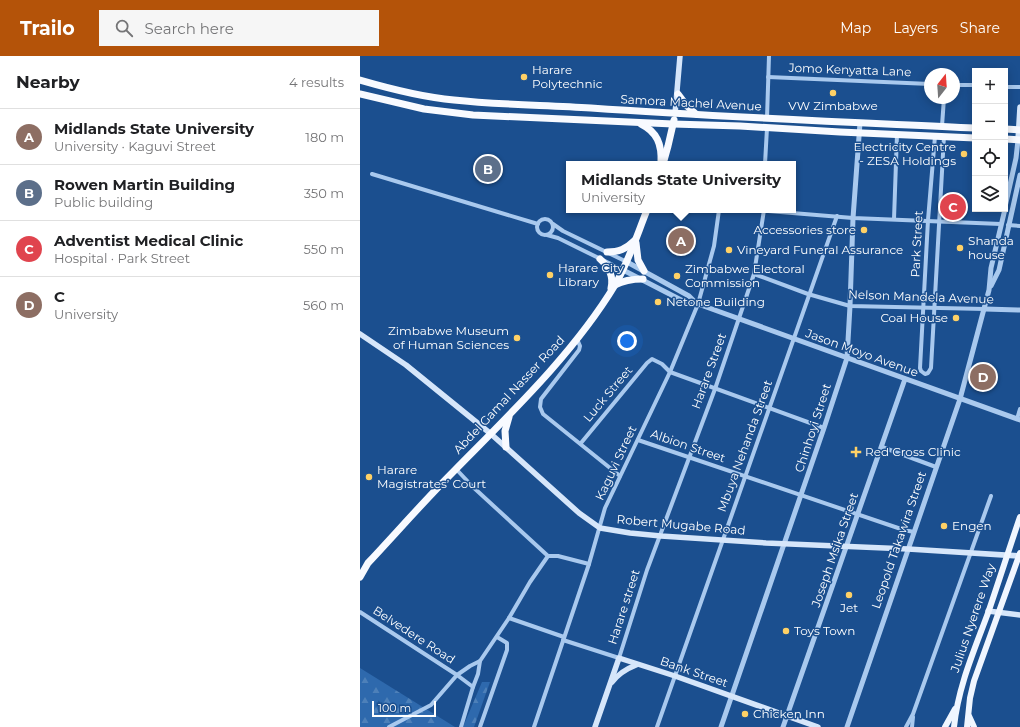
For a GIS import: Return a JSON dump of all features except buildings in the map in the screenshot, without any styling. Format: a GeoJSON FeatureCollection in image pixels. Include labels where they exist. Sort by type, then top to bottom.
{"type":"FeatureCollection","features":[{"type":"Feature","properties":{"kind":"highway","name":"Samora Machel Avenue"},"geometry":{"type":"LineString","coordinates":[[360,80],[401,91],[453,100],[675,114],[972,128]]}},
{"type":"Feature","properties":{"kind":"highway","name":"Samora Machel Avenue"},"geometry":{"type":"LineString","coordinates":[[360,94],[424,109],[454,114],[512,118],[740,126],[972,138]]}},
{"type":"Feature","properties":{"kind":"highway"},"geometry":{"type":"LineString","coordinates":[[678,94],[687,106],[696,114]]}},
{"type":"Feature","properties":{"kind":"highway"},"geometry":{"type":"LineString","coordinates":[[663,161],[675,114]]}},
{"type":"Feature","properties":{"kind":"highway"},"geometry":{"type":"LineString","coordinates":[[639,123],[650,129],[658,138],[662,161]]}},
{"type":"Feature","properties":{"kind":"highway"},"geometry":{"type":"LineString","coordinates":[[1008,129],[1020,130]]}},
{"type":"Feature","properties":{"kind":"highway"},"geometry":{"type":"LineString","coordinates":[[1008,139],[1019,140]]}},
{"type":"Feature","properties":{"kind":"highway","name":"Abdel Gamal Nasser Road"},"geometry":{"type":"LineString","coordinates":[[360,577],[368,563],[510,414],[577,338],[615,285],[627,262],[646,213]]}},
{"type":"Feature","properties":{"kind":"highway"},"geometry":{"type":"LineString","coordinates":[[607,252],[617,252],[627,247],[636,239]]}},
{"type":"Feature","properties":{"kind":"highway"},"geometry":{"type":"LineString","coordinates":[[636,239],[638,260],[644,271]]}},
{"type":"Feature","properties":{"kind":"highway"},"geometry":{"type":"LineString","coordinates":[[600,259],[608,266],[612,275],[610,292]]}},
{"type":"Feature","properties":{"kind":"highway"},"geometry":{"type":"LineString","coordinates":[[615,285],[620,282],[633,279],[643,279]]}},
{"type":"Feature","properties":{"kind":"highway"},"geometry":{"type":"LineString","coordinates":[[506,447],[505,431],[510,414]]}},
{"type":"Feature","properties":{"kind":"highway"},"geometry":{"type":"LineString","coordinates":[[360,568],[368,563]]}},
{"type":"Feature","properties":{"kind":"main road"},"geometry":{"type":"LineString","coordinates":[[675,114],[678,94],[680,56]]}},
{"type":"Feature","properties":{"kind":"main road","name":"Leopold Takawira Street"},"geometry":{"type":"LineString","coordinates":[[1019,140],[1020,107]]}},
{"type":"Feature","properties":{"kind":"main road","name":"Robert Mugabe Road"},"geometry":{"type":"LineString","coordinates":[[360,334],[406,365],[491,434],[579,513],[600,528],[661,536],[846,547],[1020,555]]}},
{"type":"Feature","properties":{"kind":"main road","name":"Julius Nyerere Way"},"geometry":{"type":"LineString","coordinates":[[954,727],[956,706],[963,682],[1020,517]]}},
{"type":"Feature","properties":{"kind":"main road","name":"Julius Nyerere Way"},"geometry":{"type":"LineString","coordinates":[[967,727],[970,698],[974,681],[1020,555]]}},
{"type":"Feature","properties":{"kind":"main road"},"geometry":{"type":"LineString","coordinates":[[988,611],[999,614],[1020,615]]}},
{"type":"Feature","properties":{"kind":"main road","name":"Bank Street"},"geometry":{"type":"LineString","coordinates":[[619,658],[818,727]]}},
{"type":"Feature","properties":{"kind":"main road","name":"Harare street"},"geometry":{"type":"LineString","coordinates":[[609,686],[619,658]]}},
{"type":"Feature","properties":{"kind":"main road"},"geometry":{"type":"LineString","coordinates":[[595,727],[609,686],[626,669],[636,664]]}},
{"type":"Feature","properties":{"kind":"main road"},"geometry":{"type":"LineString","coordinates":[[945,727],[956,706]]}},
{"type":"Feature","properties":{"kind":"main road"},"geometry":{"type":"LineString","coordinates":[[968,715],[974,727]]}},
{"type":"Feature","properties":{"kind":"street"},"geometry":{"type":"LineString","coordinates":[[767,118],[770,56]]}},
{"type":"Feature","properties":{"kind":"street","name":"Jomo Kenyatta Lane"},"geometry":{"type":"LineString","coordinates":[[768,77],[924,84]]}},
{"type":"Feature","properties":{"kind":"street"},"geometry":{"type":"LineString","coordinates":[[960,85],[972,86]]}},
{"type":"Feature","properties":{"kind":"street"},"geometry":{"type":"LineString","coordinates":[[1008,87],[1020,87]]}},
{"type":"Feature","properties":{"kind":"street"},"geometry":{"type":"LineString","coordinates":[[942,126],[944,104]]}},
{"type":"Feature","properties":{"kind":"street","name":"Chinhoyi Street"},"geometry":{"type":"LineString","coordinates":[[721,727],[847,358],[853,218],[860,123]]}},
{"type":"Feature","properties":{"kind":"street"},"geometry":{"type":"LineString","coordinates":[[765,161],[766,128]]}},
{"type":"Feature","properties":{"kind":"street"},"geometry":{"type":"LineString","coordinates":[[894,219],[897,134]]}},
{"type":"Feature","properties":{"kind":"street","name":"Park Street"},"geometry":{"type":"LineString","coordinates":[[935,136],[928,220],[920,368],[925,374],[928,373],[931,368],[938,221],[944,136]]}},
{"type":"Feature","properties":{"kind":"street","name":"Leopold Takawira Street"},"geometry":{"type":"LineString","coordinates":[[1008,194],[1019,140]]}},
{"type":"Feature","properties":{"kind":"street"},"geometry":{"type":"LineString","coordinates":[[372,174],[538,224]]}},
{"type":"Feature","properties":{"kind":"street","name":"Leopold Takawira Street"},"geometry":{"type":"LineString","coordinates":[[989,290],[999,270],[1020,175]]}},
{"type":"Feature","properties":{"kind":"street","name":"Leopold Takawira Street"},"geometry":{"type":"LineString","coordinates":[[847,727],[960,399],[985,308],[989,290],[991,268],[1004,212]]}},
{"type":"Feature","properties":{"kind":"street","name":"Kaguvi Street"},"geometry":{"type":"LineString","coordinates":[[534,727],[563,638],[590,564],[605,508],[670,372],[698,304],[714,246],[719,213]]}},
{"type":"Feature","properties":{"kind":"street","name":"Harare Street"},"geometry":{"type":"LineString","coordinates":[[661,536],[715,389],[754,274],[764,213]]}},
{"type":"Feature","properties":{"kind":"street"},"geometry":{"type":"LineString","coordinates":[[796,213],[853,218],[1001,224]]}},
{"type":"Feature","properties":{"kind":"street","name":"Mbuya Nehanda Street"},"geometry":{"type":"LineString","coordinates":[[657,727],[808,294],[837,216]]}},
{"type":"Feature","properties":{"kind":"street"},"geometry":{"type":"LineString","coordinates":[[538,224],[541,220],[550,220],[563,231],[627,262]]}},
{"type":"Feature","properties":{"kind":"street"},"geometry":{"type":"LineString","coordinates":[[538,224],[539,232],[544,235],[558,238],[623,270]]}},
{"type":"Feature","properties":{"kind":"street"},"geometry":{"type":"LineString","coordinates":[[547,235],[552,232],[553,224]]}},
{"type":"Feature","properties":{"kind":"street"},"geometry":{"type":"LineString","coordinates":[[1008,225],[1020,226]]}},
{"type":"Feature","properties":{"kind":"street","name":"Jason Moyo Avenue"},"geometry":{"type":"LineString","coordinates":[[627,262],[689,296],[698,304]]}},
{"type":"Feature","properties":{"kind":"street","name":"Jason Moyo Avenue"},"geometry":{"type":"LineString","coordinates":[[623,270],[685,302],[698,304],[1018,420]]}},
{"type":"Feature","properties":{"kind":"street","name":"Nelson Mandela Avenue"},"geometry":{"type":"LineString","coordinates":[[754,274],[808,294],[850,306],[1020,310]]}},
{"type":"Feature","properties":{"kind":"street"},"geometry":{"type":"LineString","coordinates":[[577,338],[580,350],[547,390],[540,403],[540,407],[543,414],[581,443],[620,476]]}},
{"type":"Feature","properties":{"kind":"street","name":"Luck Street"},"geometry":{"type":"LineString","coordinates":[[581,443],[647,363],[652,359],[662,364],[670,372]]}},
{"type":"Feature","properties":{"kind":"street"},"geometry":{"type":"LineString","coordinates":[[670,372],[824,428]]}},
{"type":"Feature","properties":{"kind":"street","name":"Joseph Msika Street"},"geometry":{"type":"LineString","coordinates":[[783,727],[905,379]]}},
{"type":"Feature","properties":{"kind":"street"},"geometry":{"type":"LineString","coordinates":[[1018,420],[1020,409]]}},
{"type":"Feature","properties":{"kind":"street","name":"Albion Street"},"geometry":{"type":"LineString","coordinates":[[638,440],[914,532]]}},
{"type":"Feature","properties":{"kind":"street"},"geometry":{"type":"LineString","coordinates":[[882,447],[936,467]]}},
{"type":"Feature","properties":{"kind":"street"},"geometry":{"type":"LineString","coordinates":[[456,469],[473,487],[548,556],[558,556],[590,564]]}},
{"type":"Feature","properties":{"kind":"street"},"geometry":{"type":"LineString","coordinates":[[906,727],[913,714],[970,553],[992,496]]}},
{"type":"Feature","properties":{"kind":"street","name":"Harare street"},"geometry":{"type":"LineString","coordinates":[[619,658],[634,608],[661,536]]}},
{"type":"Feature","properties":{"kind":"street"},"geometry":{"type":"LineString","coordinates":[[461,727],[478,674],[480,661],[497,637],[530,582],[548,556]]}},
{"type":"Feature","properties":{"kind":"street","name":"Belvedere Road"},"geometry":{"type":"LineString","coordinates":[[360,612],[473,687]]}},
{"type":"Feature","properties":{"kind":"street","name":"Bank Street"},"geometry":{"type":"LineString","coordinates":[[509,618],[619,658]]}},
{"type":"Feature","properties":{"kind":"street"},"geometry":{"type":"LineString","coordinates":[[480,727],[507,650],[507,643],[497,637]]}},
{"type":"Feature","properties":{"kind":"street"},"geometry":{"type":"LineString","coordinates":[[390,727],[431,705],[457,675],[480,661]]}},
{"type":"Feature","properties":{"kind":"street"},"geometry":{"type":"LineString","coordinates":[[912,727],[913,714]]}},
{"type":"Feature","properties":{"kind":"green space"},"geometry":{"type":"Polygon","coordinates":[[[360,668],[455,727],[360,727],[360,668]]]}},
{"type":"Feature","properties":{"kind":"green space"},"geometry":{"type":"Polygon","coordinates":[[[482,682],[490,682],[474,727],[463,727],[482,682]]]}},
{"type":"Feature","properties":{"kind":"place","name":"Harare Polytechnic"},"geometry":{"type":"Point","coordinates":[524,77]}},
{"type":"Feature","properties":{"kind":"place","name":"VW Zimbabwe"},"geometry":{"type":"Point","coordinates":[833,93]}},
{"type":"Feature","properties":{"kind":"place","name":"Electricity Centre - ZESA Holdings"},"geometry":{"type":"Point","coordinates":[964,154]}},
{"type":"Feature","properties":{"kind":"place","name":"Rowen Martin Building"},"geometry":{"type":"Point","coordinates":[488,169]}},
{"type":"Feature","properties":{"kind":"place","name":"Adventist Medical Clinic"},"geometry":{"type":"Point","coordinates":[953,207]}},
{"type":"Feature","properties":{"kind":"place","name":"Accessories store"},"geometry":{"type":"Point","coordinates":[864,230]}},
{"type":"Feature","properties":{"kind":"place","name":"Midlands State University"},"geometry":{"type":"Point","coordinates":[681,241]}},
{"type":"Feature","properties":{"kind":"place","name":"Shanda house"},"geometry":{"type":"Point","coordinates":[960,248]}},
{"type":"Feature","properties":{"kind":"place","name":"Vineyard Funeral Assurance"},"geometry":{"type":"Point","coordinates":[729,250]}},
{"type":"Feature","properties":{"kind":"place","name":"Harare City Library"},"geometry":{"type":"Point","coordinates":[550,275]}},
{"type":"Feature","properties":{"kind":"place","name":"Zimbabwe Electoral Commission"},"geometry":{"type":"Point","coordinates":[677,276]}},
{"type":"Feature","properties":{"kind":"place","name":"Netone Building"},"geometry":{"type":"Point","coordinates":[658,302]}},
{"type":"Feature","properties":{"kind":"place","name":"Coal House"},"geometry":{"type":"Point","coordinates":[956,318]}},
{"type":"Feature","properties":{"kind":"place","name":"Zimbabwe Museum of Human Sciences"},"geometry":{"type":"Point","coordinates":[517,338]}},
{"type":"Feature","properties":{"kind":"place","name":"C"},"geometry":{"type":"Point","coordinates":[983,377]}},
{"type":"Feature","properties":{"kind":"place","name":"Red Cross Clinic"},"geometry":{"type":"Point","coordinates":[856,452]}},
{"type":"Feature","properties":{"kind":"place","name":"Harare Magistrates’ Court"},"geometry":{"type":"Point","coordinates":[369,477]}},
{"type":"Feature","properties":{"kind":"place","name":"Engen"},"geometry":{"type":"Point","coordinates":[944,526]}},
{"type":"Feature","properties":{"kind":"place","name":"Jet"},"geometry":{"type":"Point","coordinates":[849,595]}},
{"type":"Feature","properties":{"kind":"place","name":"Toys Town"},"geometry":{"type":"Point","coordinates":[786,631]}},
{"type":"Feature","properties":{"kind":"place","name":"Chicken Inn"},"geometry":{"type":"Point","coordinates":[745,714]}}]}
